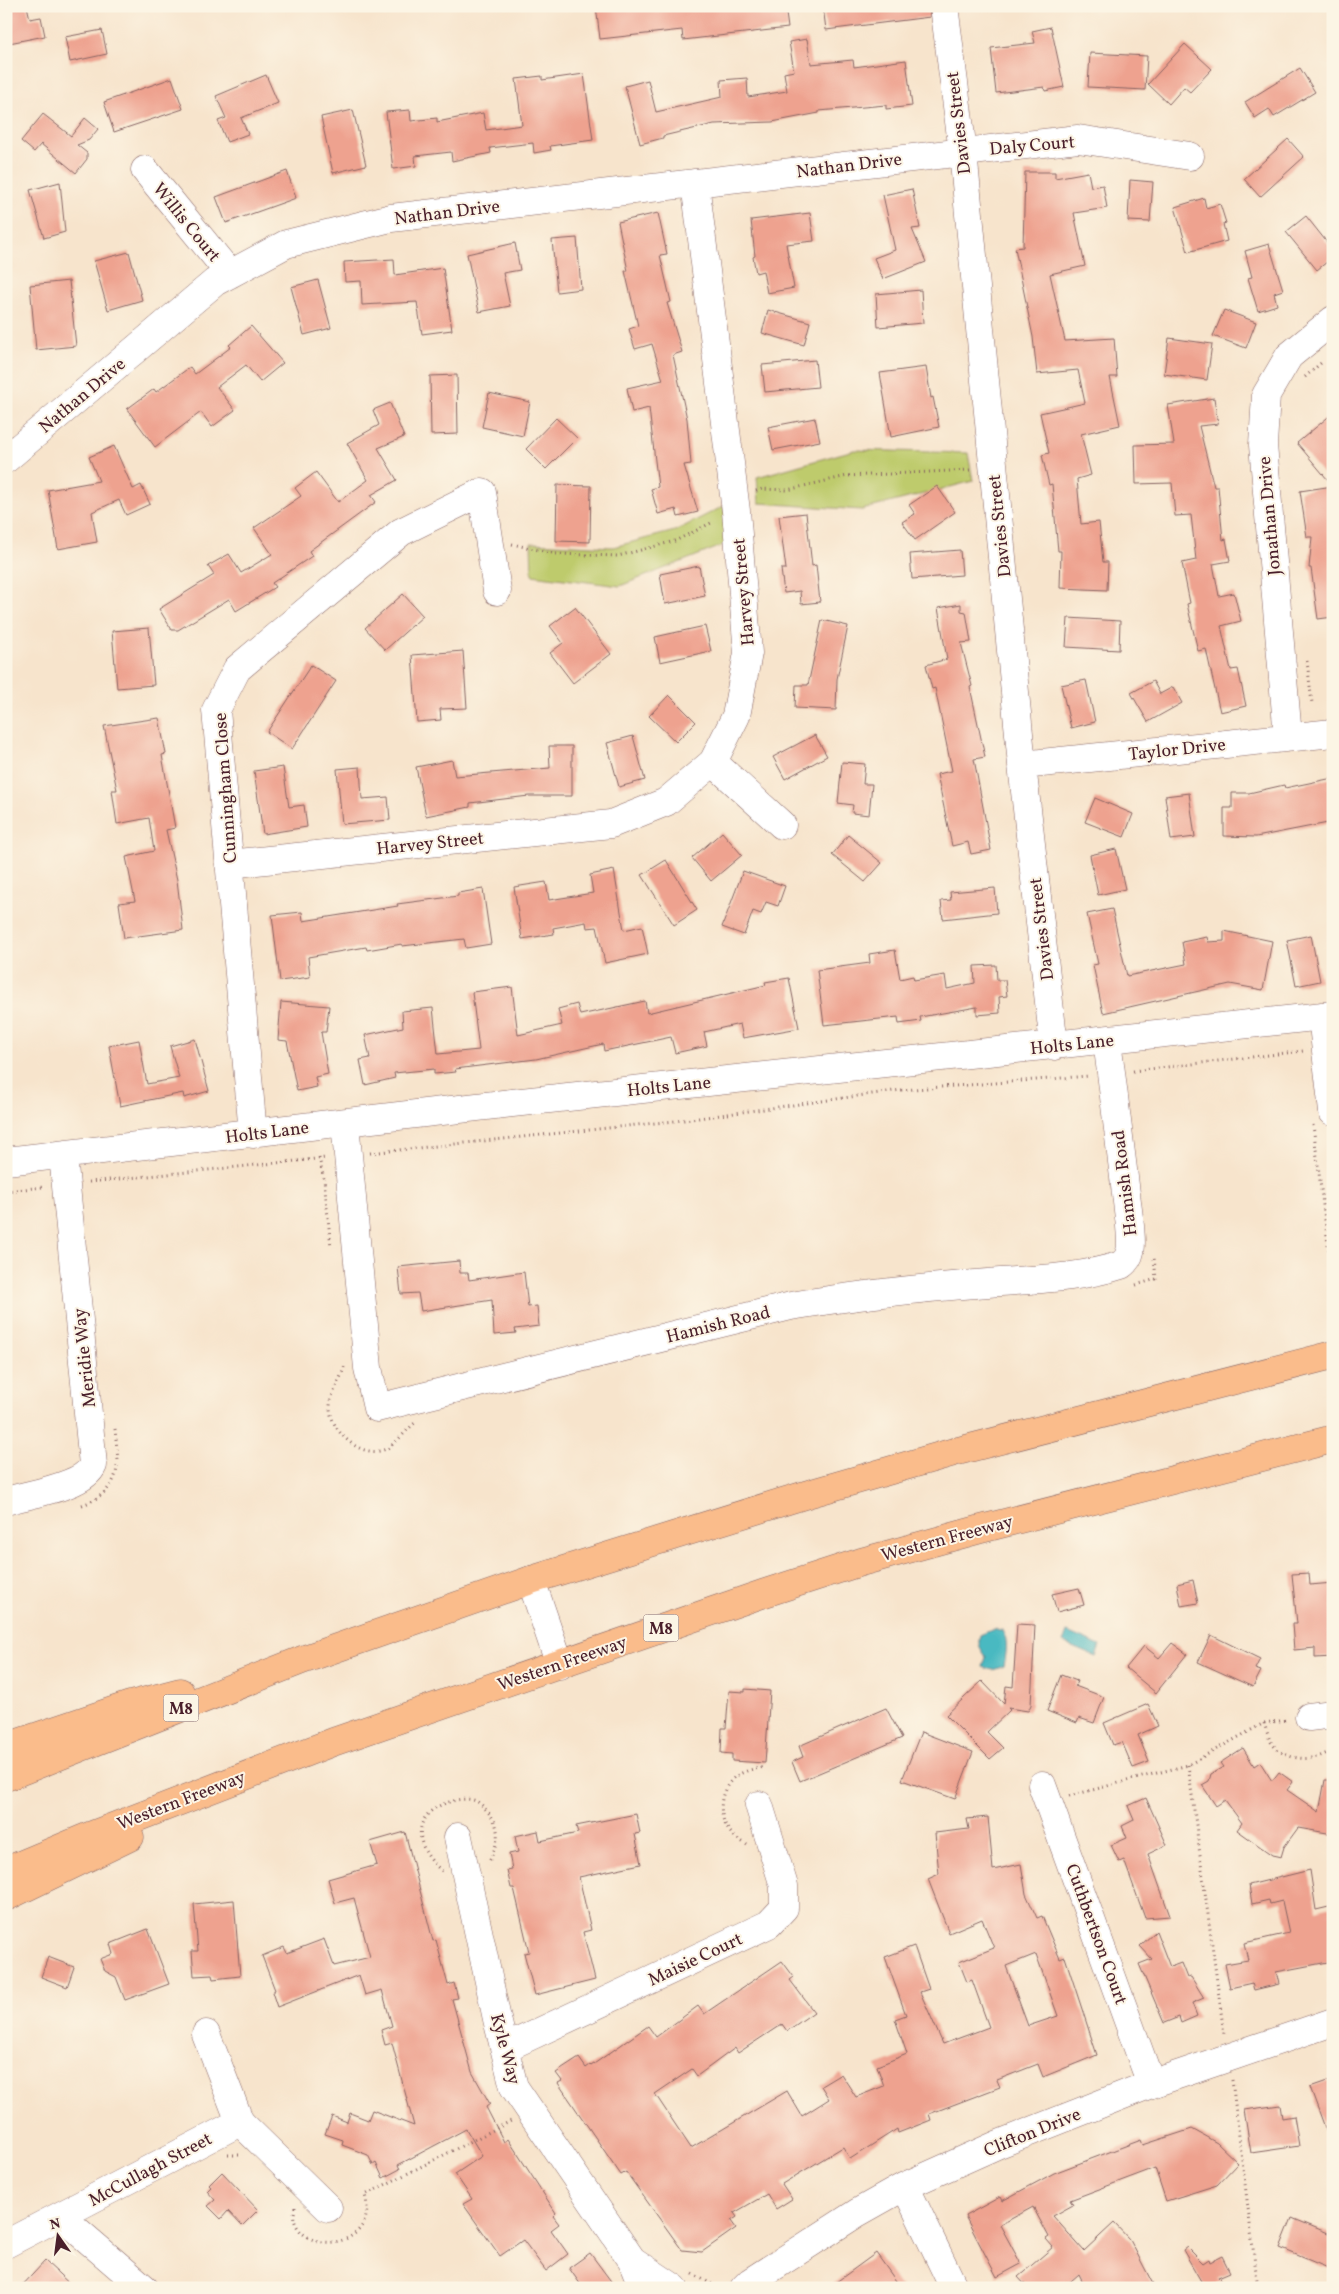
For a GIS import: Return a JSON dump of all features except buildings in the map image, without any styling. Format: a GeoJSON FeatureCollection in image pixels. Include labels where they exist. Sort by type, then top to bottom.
{"type":"FeatureCollection","features":[{"type":"Feature","properties":{"kind":"highway","name":"M8"},"geometry":{"type":"LineString","coordinates":[[6,1777],[302,1660],[530,1580],[808,1494],[936,1457],[1333,1355]]}},
{"type":"Feature","properties":{"kind":"highway","name":"Western Freeway"},"geometry":{"type":"LineString","coordinates":[[6,1871],[92,1835],[333,1742],[560,1665],[661,1628],[862,1562],[1139,1487],[1333,1439]]}},
{"type":"Feature","properties":{"kind":"highway"},"geometry":{"type":"LineString","coordinates":[[6,1747],[130,1705],[302,1660]]}},
{"type":"Feature","properties":{"kind":"highway"},"geometry":{"type":"LineString","coordinates":[[6,1897],[333,1742]]}},
{"type":"Feature","properties":{"kind":"street","name":"Davies Street"},"geometry":{"type":"LineString","coordinates":[[944,6],[963,152],[1022,765],[1054,1046]]}},
{"type":"Feature","properties":{"kind":"street","name":"Daly Court"},"geometry":{"type":"LineString","coordinates":[[963,152],[1078,139],[1190,156]]}},
{"type":"Feature","properties":{"kind":"street","name":"Nathan Drive"},"geometry":{"type":"LineString","coordinates":[[6,459],[215,282],[286,244],[391,218],[963,152]]}},
{"type":"Feature","properties":{"kind":"street","name":"Willis Court"},"geometry":{"type":"LineString","coordinates":[[145,170],[230,274]]}},
{"type":"Feature","properties":{"kind":"street","name":"Harvey Street"},"geometry":{"type":"LineString","coordinates":[[229,864],[611,824],[666,802],[713,762],[736,716],[748,653],[735,504],[695,183]]}},
{"type":"Feature","properties":{"kind":"street","name":"Jonathan Drive"},"geometry":{"type":"LineString","coordinates":[[1288,737],[1263,445],[1266,395],[1289,356],[1333,320]]}},
{"type":"Feature","properties":{"kind":"street","name":"Cunningham Close"},"geometry":{"type":"LineString","coordinates":[[253,1134],[216,710],[236,669],[401,532],[482,492],[497,591]]}},
{"type":"Feature","properties":{"kind":"street","name":"Taylor Drive"},"geometry":{"type":"LineString","coordinates":[[1022,765],[1333,733]]}},
{"type":"Feature","properties":{"kind":"street"},"geometry":{"type":"LineString","coordinates":[[713,762],[782,825]]}},
{"type":"Feature","properties":{"kind":"street"},"geometry":{"type":"LineString","coordinates":[[1323,1116],[1327,1015]]}},
{"type":"Feature","properties":{"kind":"street","name":"Holts Lane"},"geometry":{"type":"LineString","coordinates":[[6,1161],[522,1102],[1327,1015]]}},
{"type":"Feature","properties":{"kind":"street","name":"Hamish Road"},"geometry":{"type":"LineString","coordinates":[[345,1123],[368,1368],[377,1408],[791,1306],[927,1288],[1078,1275],[1121,1266],[1127,1261],[1131,1245],[1107,1040]]}},
{"type":"Feature","properties":{"kind":"street","name":"Meridie Way"},"geometry":{"type":"LineString","coordinates":[[6,1500],[74,1482],[87,1474],[93,1465],[63,1155]]}},
{"type":"Feature","properties":{"kind":"street"},"geometry":{"type":"LineString","coordinates":[[530,1580],[560,1665]]}},
{"type":"Feature","properties":{"kind":"street","name":"Cuthbertson Court"},"geometry":{"type":"LineString","coordinates":[[1042,1785],[1151,2084]]}},
{"type":"Feature","properties":{"kind":"street","name":"Maisie Court"},"geometry":{"type":"LineString","coordinates":[[505,2048],[769,1924],[784,1908],[784,1886],[760,1805]]}},
{"type":"Feature","properties":{"kind":"street","name":"Kyle Way"},"geometry":{"type":"LineString","coordinates":[[458,1837],[514,2087],[632,2260],[643,2288]]}},
{"type":"Feature","properties":{"kind":"street","name":"Clifton Drive"},"geometry":{"type":"LineString","coordinates":[[740,2286],[857,2212],[905,2186],[999,2144],[1151,2084],[1333,2022]]}},
{"type":"Feature","properties":{"kind":"street"},"geometry":{"type":"LineString","coordinates":[[206,2034],[240,2122],[328,2208]]}},
{"type":"Feature","properties":{"kind":"street","name":"McCullagh Street"},"geometry":{"type":"LineString","coordinates":[[6,2244],[240,2122]]}},
{"type":"Feature","properties":{"kind":"street"},"geometry":{"type":"LineString","coordinates":[[905,2186],[954,2288]]}},
{"type":"Feature","properties":{"kind":"street"},"geometry":{"type":"LineString","coordinates":[[66,2214],[73,2227],[144,2288]]}},
{"type":"Feature","properties":{"kind":"street","name":"Kyle Way"},"geometry":{"type":"LineString","coordinates":[[632,2260],[674,2288]]}},
{"type":"Feature","properties":{"kind":"path"},"geometry":{"type":"LineString","coordinates":[[1300,382],[1326,359]]}},
{"type":"Feature","properties":{"kind":"path"},"geometry":{"type":"LineString","coordinates":[[489,539],[556,554],[618,556],[675,541],[762,489],[787,490],[847,476],[993,469]]}},
{"type":"Feature","properties":{"kind":"path"},"geometry":{"type":"LineString","coordinates":[[1307,659],[1312,704]]}},
{"type":"Feature","properties":{"kind":"path"},"geometry":{"type":"LineString","coordinates":[[6,1191],[684,1120],[901,1090],[1111,1073],[1325,1050]]}},
{"type":"Feature","properties":{"kind":"path"},"geometry":{"type":"LineString","coordinates":[[1323,1116],[1333,1285]]}},
{"type":"Feature","properties":{"kind":"path"},"geometry":{"type":"LineString","coordinates":[[319,1158],[324,1179],[332,1255]]}},
{"type":"Feature","properties":{"kind":"path"},"geometry":{"type":"LineString","coordinates":[[343,1359],[344,1369],[330,1406],[332,1419],[339,1433],[351,1444],[373,1451],[387,1448],[405,1431],[422,1420]]}},
{"type":"Feature","properties":{"kind":"path"},"geometry":{"type":"LineString","coordinates":[[1042,1785],[1065,1797],[1188,1765],[1264,1723],[1321,1716]]}},
{"type":"Feature","properties":{"kind":"path"},"geometry":{"type":"LineString","coordinates":[[1264,1723],[1272,1743],[1283,1752],[1295,1758],[1313,1759],[1333,1749]]}},
{"type":"Feature","properties":{"kind":"path"},"geometry":{"type":"LineString","coordinates":[[1188,1765],[1224,2031],[1230,2057],[1258,2288]]}},
{"type":"Feature","properties":{"kind":"path"},"geometry":{"type":"LineString","coordinates":[[750,1853],[747,1845],[734,1836],[728,1828],[720,1806],[727,1785],[737,1776],[747,1770],[764,1767]]}},
{"type":"Feature","properties":{"kind":"green space"},"geometry":{"type":"Polygon","coordinates":[[[854,450],[968,453],[973,481],[862,510],[759,503],[757,477],[854,450]]]}},
{"type":"Feature","properties":{"kind":"green space"},"geometry":{"type":"Polygon","coordinates":[[[724,506],[729,543],[620,586],[532,575],[531,543],[613,547],[675,531],[724,506]]]}},
{"type":"Feature","properties":{"kind":"water"},"geometry":{"type":"Polygon","coordinates":[[[994,1629],[1002,1630],[1006,1638],[1006,1647],[1004,1666],[993,1670],[983,1667],[986,1657],[979,1642],[980,1635],[994,1629]]]}},
{"type":"Feature","properties":{"kind":"water"},"geometry":{"type":"Polygon","coordinates":[[[1067,1632],[1100,1646],[1096,1657],[1063,1643],[1067,1632]]]}}]}
